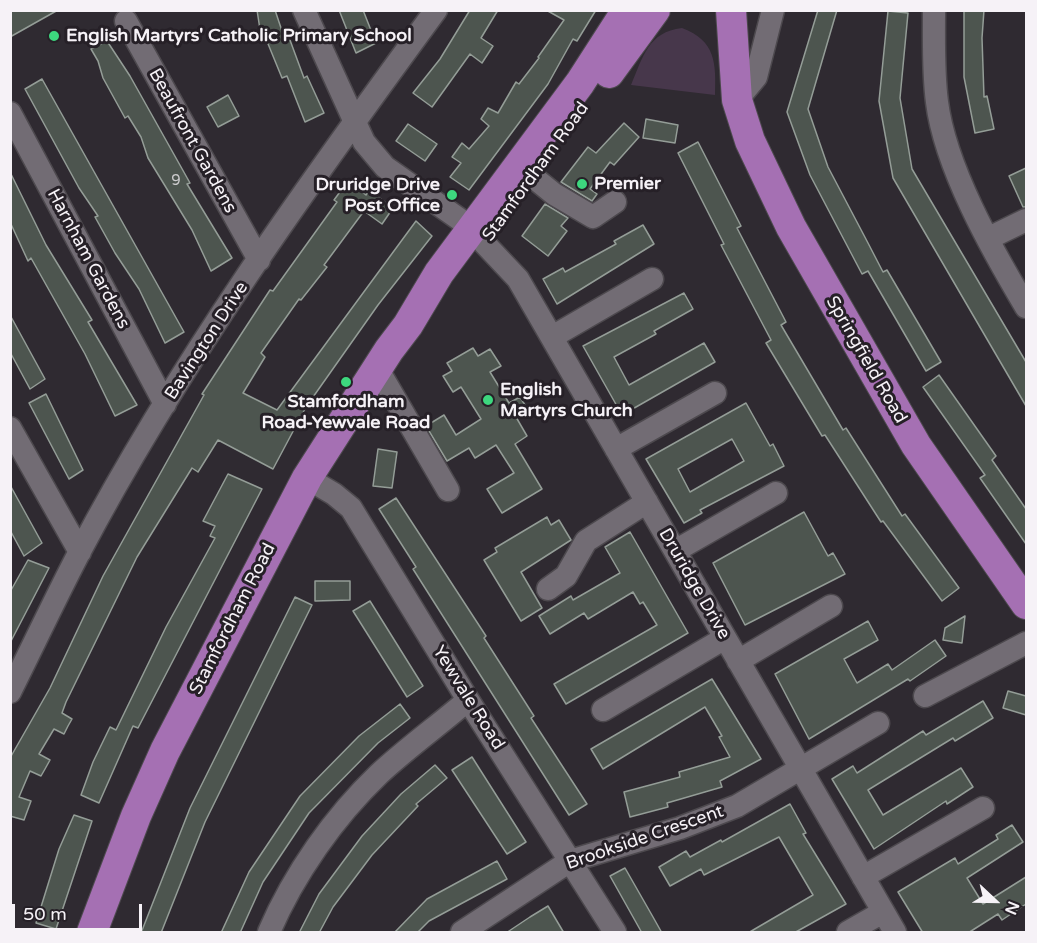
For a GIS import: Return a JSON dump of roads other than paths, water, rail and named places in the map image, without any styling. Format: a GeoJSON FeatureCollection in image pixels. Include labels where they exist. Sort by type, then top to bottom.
{"type":"FeatureCollection","features":[{"type":"Feature","properties":{"kind":"main road","name":"Stamfordham Road"},"geometry":{"type":"LineString","coordinates":[[92,933],[132,826],[165,751],[307,478],[377,368],[408,325],[449,285],[478,236],[627,10]]}},
{"type":"Feature","properties":{"kind":"main road","name":"Stamfordham Road"},"geometry":{"type":"LineString","coordinates":[[478,236],[533,177],[655,10]]}},
{"type":"Feature","properties":{"kind":"main road","name":"Springfield Road"},"geometry":{"type":"LineString","coordinates":[[712,10],[733,44]]}},
{"type":"Feature","properties":{"kind":"main road","name":"Springfield Road"},"geometry":{"type":"LineString","coordinates":[[731,10],[737,100],[750,141],[791,227],[850,335],[916,445],[1026,604]]}},
{"type":"Feature","properties":{"kind":"street","name":"Druridge Drive"},"geometry":{"type":"LineString","coordinates":[[304,10],[353,123],[364,142],[385,167],[478,236],[518,279],[895,933]]}},
{"type":"Feature","properties":{"kind":"street","name":"Bavington Drive"},"geometry":{"type":"LineString","coordinates":[[10,692],[80,552],[165,404],[258,261],[353,123],[436,10]]}},
{"type":"Feature","properties":{"kind":"street"},"geometry":{"type":"LineString","coordinates":[[737,100],[756,77],[774,10]]}},
{"type":"Feature","properties":{"kind":"street"},"geometry":{"type":"LineString","coordinates":[[934,10],[937,104],[950,155],[989,238],[1026,307]]}},
{"type":"Feature","properties":{"kind":"street","name":"Beaufront Gardens"},"geometry":{"type":"LineString","coordinates":[[126,21],[258,261]]}},
{"type":"Feature","properties":{"kind":"street","name":"Harnham Gardens"},"geometry":{"type":"LineString","coordinates":[[10,113],[165,404]]}},
{"type":"Feature","properties":{"kind":"street"},"geometry":{"type":"LineString","coordinates":[[533,177],[554,194],[594,217],[615,201]]}},
{"type":"Feature","properties":{"kind":"street"},"geometry":{"type":"LineString","coordinates":[[989,238],[1026,220]]}},
{"type":"Feature","properties":{"kind":"street"},"geometry":{"type":"LineString","coordinates":[[552,337],[652,279]]}},
{"type":"Feature","properties":{"kind":"street"},"geometry":{"type":"LineString","coordinates":[[377,368],[448,490]]}},
{"type":"Feature","properties":{"kind":"street"},"geometry":{"type":"LineString","coordinates":[[616,449],[715,393]]}},
{"type":"Feature","properties":{"kind":"street"},"geometry":{"type":"LineString","coordinates":[[10,428],[80,552]]}},
{"type":"Feature","properties":{"kind":"street","name":"Yewvale Road"},"geometry":{"type":"LineString","coordinates":[[307,478],[334,494],[351,508],[468,700],[615,933]]}},
{"type":"Feature","properties":{"kind":"street"},"geometry":{"type":"LineString","coordinates":[[675,551],[776,493]]}},
{"type":"Feature","properties":{"kind":"street"},"geometry":{"type":"LineString","coordinates":[[548,589],[566,576],[586,541],[647,502]]}},
{"type":"Feature","properties":{"kind":"street"},"geometry":{"type":"LineString","coordinates":[[738,661],[831,606]]}},
{"type":"Feature","properties":{"kind":"street"},"geometry":{"type":"LineString","coordinates":[[603,710],[725,638]]}},
{"type":"Feature","properties":{"kind":"street"},"geometry":{"type":"LineString","coordinates":[[925,696],[1026,643]]}},
{"type":"Feature","properties":{"kind":"street"},"geometry":{"type":"LineString","coordinates":[[270,933],[294,885],[347,809],[379,774],[468,700]]}},
{"type":"Feature","properties":{"kind":"street","name":"Brookside Crescent"},"geometry":{"type":"LineString","coordinates":[[462,933],[570,861],[680,828],[737,806],[878,723]]}},
{"type":"Feature","properties":{"kind":"street"},"geometry":{"type":"LineString","coordinates":[[863,877],[983,807]]}},
{"type":"Feature","properties":{"kind":"street"},"geometry":{"type":"LineString","coordinates":[[848,933],[883,912]]}},
{"type":"Feature","properties":{"kind":"place","name":"English Martyrs' Catholic Primary School"},"geometry":{"type":"Point","coordinates":[54,36]}},
{"type":"Feature","properties":{"kind":"place","name":"Premier"},"geometry":{"type":"Point","coordinates":[582,184]}},
{"type":"Feature","properties":{"kind":"place","name":"Druridge Drive Post Office"},"geometry":{"type":"Point","coordinates":[452,195]}},
{"type":"Feature","properties":{"kind":"place","name":"Stamfordham Road-Yewvale Road"},"geometry":{"type":"Point","coordinates":[346,382]}},
{"type":"Feature","properties":{"kind":"place","name":"English Martyrs Church"},"geometry":{"type":"Point","coordinates":[488,400]}}]}
